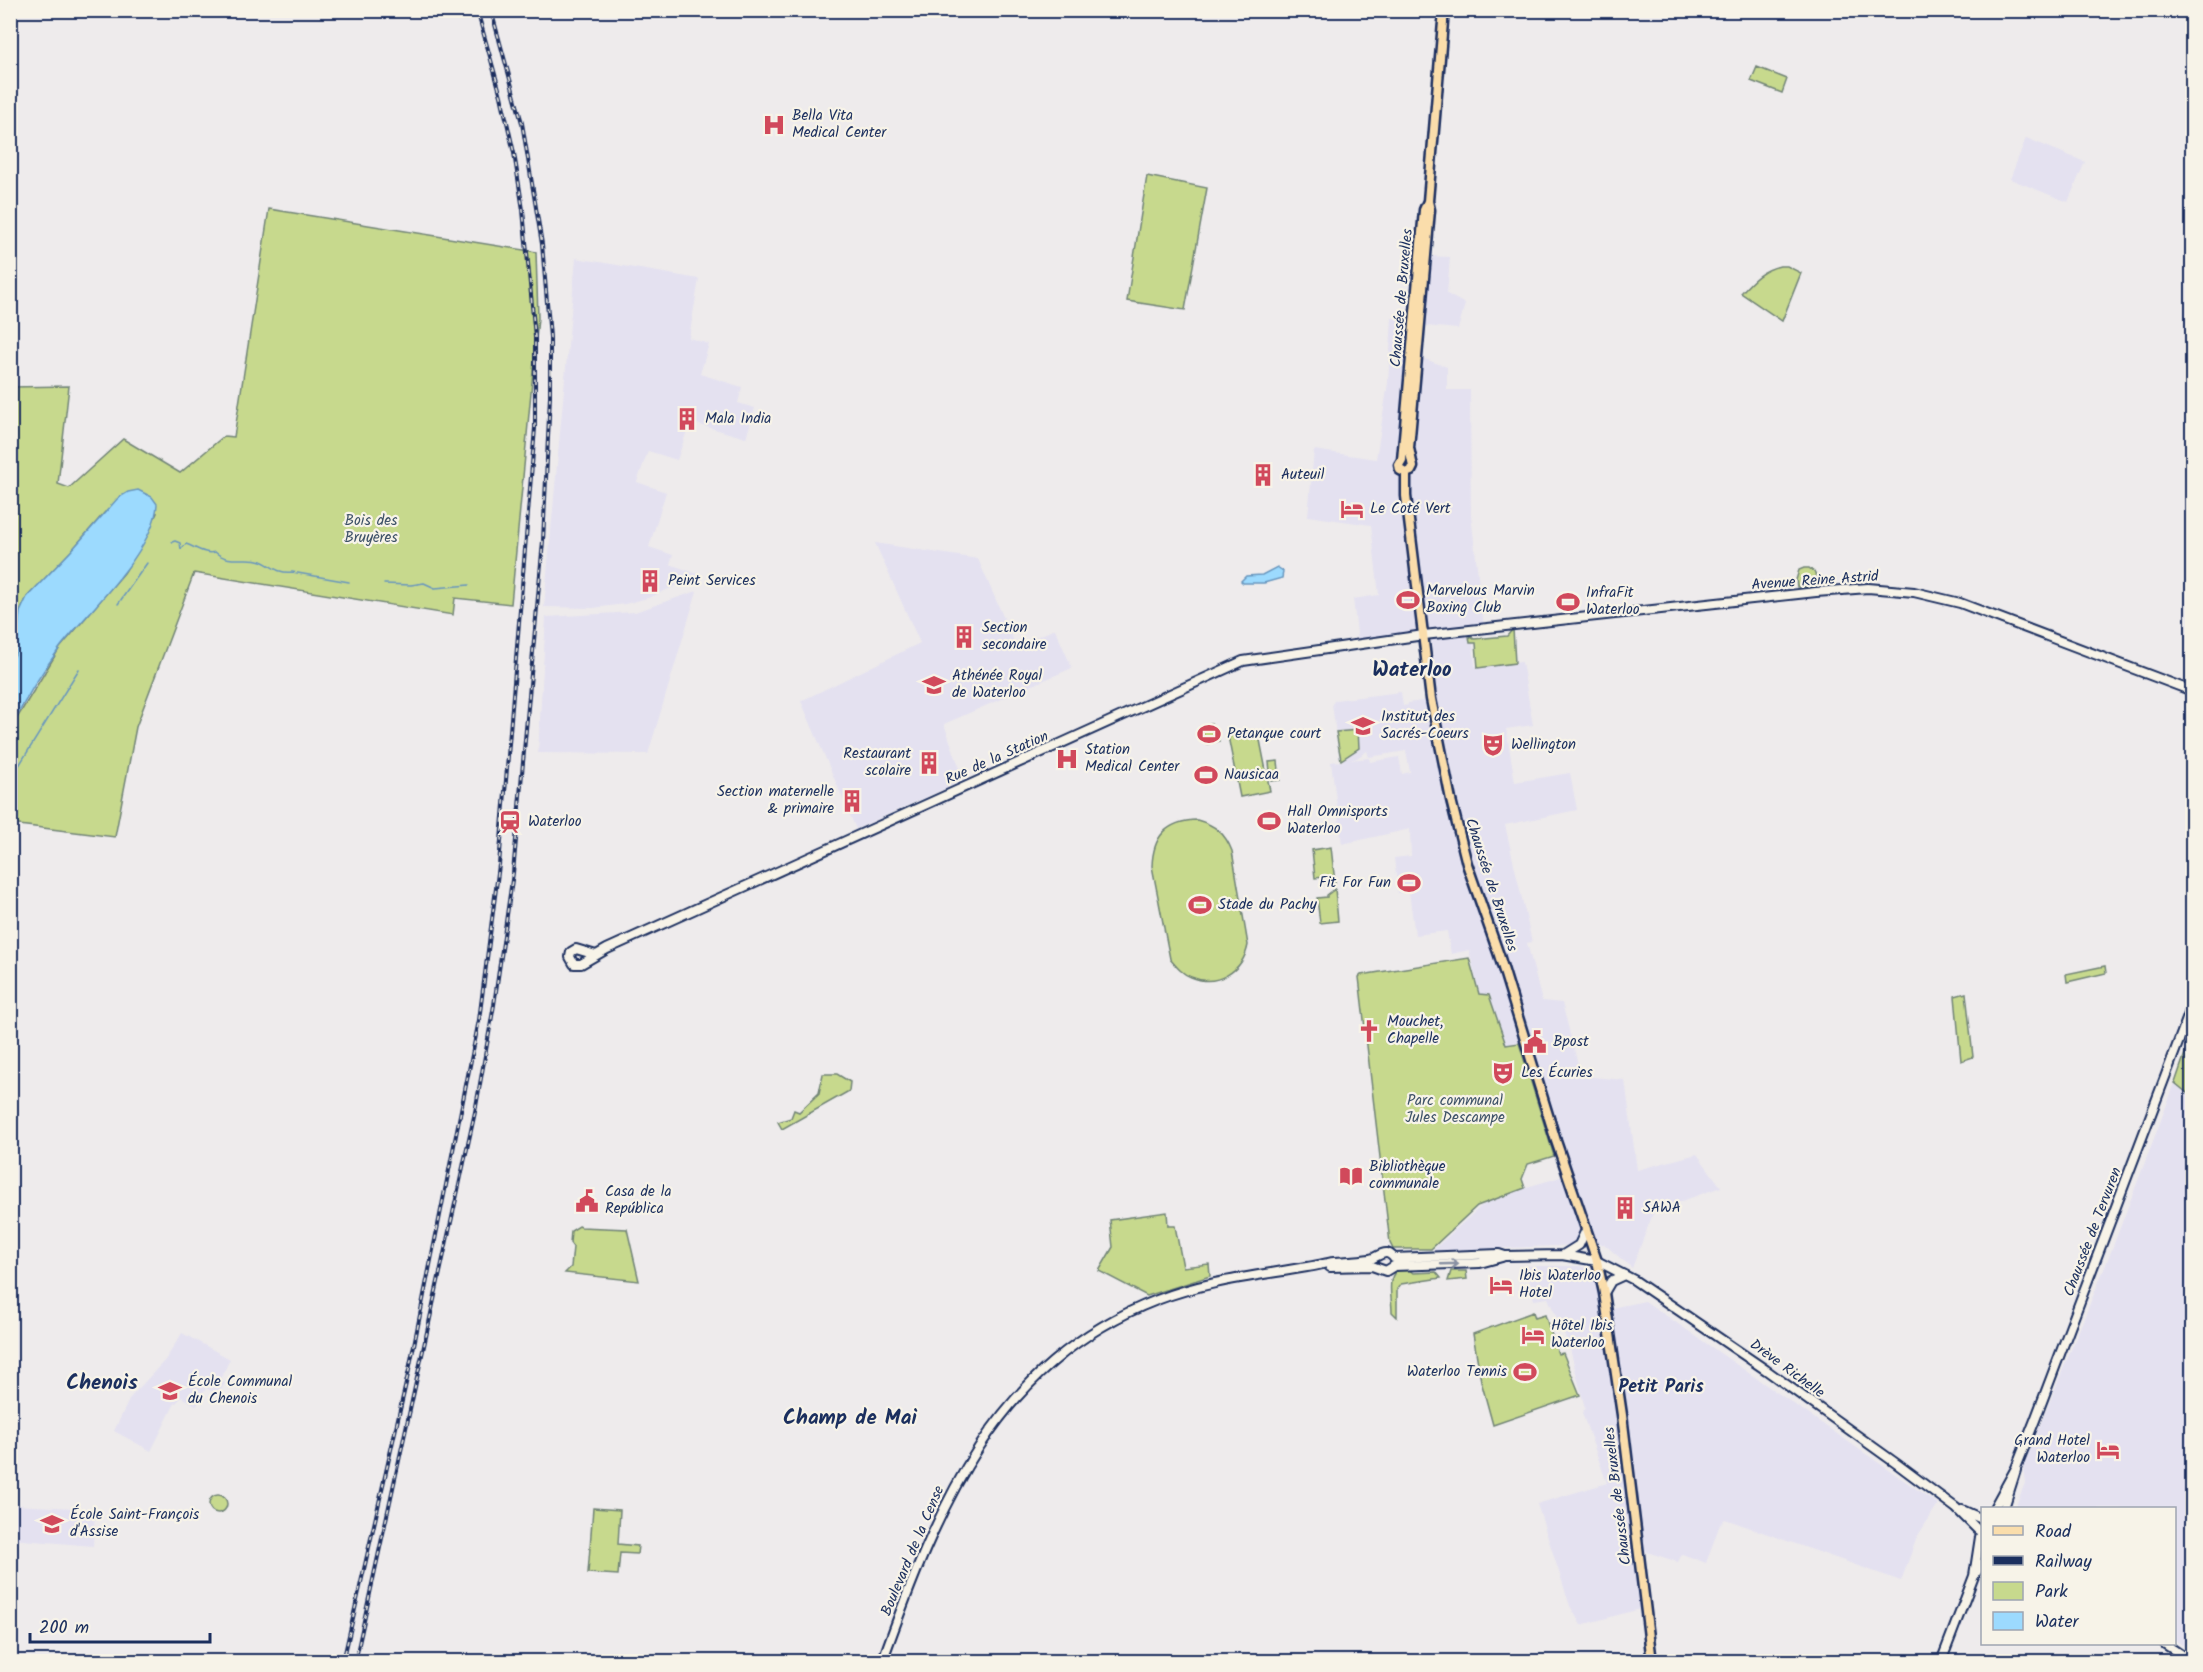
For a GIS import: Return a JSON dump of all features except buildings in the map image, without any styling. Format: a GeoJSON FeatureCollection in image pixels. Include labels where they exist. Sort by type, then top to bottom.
{"type":"FeatureCollection","features":[{"type":"Feature","properties":{"kind":"main road","name":"Chaussée de Bruxelles"},"geometry":{"type":"LineString","coordinates":[[1444,10],[1415,390],[1407,460],[1399,465],[1400,469],[1406,473],[1406,496],[1440,748],[1467,864],[1497,948],[1585,1232],[1597,1261],[1604,1293],[1621,1405],[1652,1662]]}},
{"type":"Feature","properties":{"kind":"main road","name":"Chaussée de Bruxelles"},"geometry":{"type":"LineString","coordinates":[[1407,460],[1406,399],[1424,210],[1428,201]]}},
{"type":"Feature","properties":{"kind":"main road"},"geometry":{"type":"LineString","coordinates":[[1406,399],[1415,390]]}},
{"type":"Feature","properties":{"kind":"main road","name":"Chaussée de Bruxelles"},"geometry":{"type":"LineString","coordinates":[[1406,399],[1410,404],[1411,424]]}},
{"type":"Feature","properties":{"kind":"street","name":"Avenue Reine Astrid"},"geometry":{"type":"LineString","coordinates":[[1424,635],[1868,588],[1914,592],[1960,603],[2193,691]]}},
{"type":"Feature","properties":{"kind":"street","name":"Rue de la Station"},"geometry":{"type":"LineString","coordinates":[[583,962],[1244,661],[1424,635]]}},
{"type":"Feature","properties":{"kind":"street"},"geometry":{"type":"LineString","coordinates":[[582,950],[585,956],[583,962],[574,964],[570,957],[573,950],[582,950],[596,955]]}},
{"type":"Feature","properties":{"kind":"street","name":"Chaussée de Tervuren"},"geometry":{"type":"LineString","coordinates":[[2005,1507],[2016,1468],[2193,1006]]}},
{"type":"Feature","properties":{"kind":"street"},"geometry":{"type":"LineString","coordinates":[[1562,1255],[1570,1253],[1579,1245],[1585,1232]]}},
{"type":"Feature","properties":{"kind":"street"},"geometry":{"type":"LineString","coordinates":[[1387,1253],[1394,1262],[1386,1271],[1378,1268],[1376,1263],[1378,1257],[1387,1253]]}},
{"type":"Feature","properties":{"kind":"street","name":"Drève Richelle"},"geometry":{"type":"LineString","coordinates":[[1394,1262],[1499,1254],[1505,1256],[1562,1255],[1597,1261],[1656,1294],[1766,1370],[1956,1508],[1981,1519]]}},
{"type":"Feature","properties":{"kind":"street","name":"Boulevard de la Cense"},"geometry":{"type":"LineString","coordinates":[[882,1662],[907,1592],[940,1513],[985,1438],[1033,1379],[1054,1360],[1088,1335],[1142,1306],[1215,1282],[1378,1257]]}},
{"type":"Feature","properties":{"kind":"street","name":"Boulevard de la Cense"},"geometry":{"type":"LineString","coordinates":[[1306,1267],[1365,1265],[1378,1268]]}},
{"type":"Feature","properties":{"kind":"street"},"geometry":{"type":"LineString","coordinates":[[1604,1293],[1611,1281],[1624,1275]]}},
{"type":"Feature","properties":{"kind":"street","name":"Chaussée de Tervuren"},"geometry":{"type":"LineString","coordinates":[[1995,1507],[2016,1468]]}},
{"type":"Feature","properties":{"kind":"street","name":"Drève Richelle"},"geometry":{"type":"LineString","coordinates":[[1956,1508],[1980,1535]]}},
{"type":"Feature","properties":{"kind":"street"},"geometry":{"type":"LineString","coordinates":[[1941,1662],[1974,1576],[1980,1535]]}},
{"type":"Feature","properties":{"kind":"street"},"geometry":{"type":"LineString","coordinates":[[1974,1576],[1981,1567]]}},
{"type":"Feature","properties":{"kind":"street"},"geometry":{"type":"LineString","coordinates":[[2166,1645],[2192,1662]]}},
{"type":"Feature","properties":{"kind":"shaded area"},"geometry":{"type":"Polygon","coordinates":[[[2026,138],[2085,162],[2068,202],[2010,179],[2026,138]]]}},
{"type":"Feature","properties":{"kind":"shaded area"},"geometry":{"type":"Polygon","coordinates":[[[1427,256],[1450,257],[1447,294],[1465,304],[1458,329],[1426,326],[1422,358],[1447,367],[1447,390],[1470,390],[1471,515],[1484,627],[1358,642],[1353,599],[1379,595],[1371,525],[1308,516],[1314,450],[1376,459],[1388,383],[1392,318],[1422,322],[1427,256]]]}},
{"type":"Feature","properties":{"kind":"shaded area"},"geometry":{"type":"Polygon","coordinates":[[[576,258],[699,279],[689,338],[709,344],[700,374],[742,387],[738,403],[755,408],[746,438],[690,422],[677,460],[648,451],[637,482],[666,492],[649,547],[673,555],[670,564],[700,575],[651,597],[625,604],[593,608],[544,607],[576,258]]]}},
{"type":"Feature","properties":{"kind":"shaded area","name":"Athénée Royal de Waterloo"},"geometry":{"type":"Polygon","coordinates":[[[875,543],[978,559],[1016,646],[1055,629],[1072,668],[944,724],[964,780],[856,829],[801,701],[920,643],[875,543]]]}},
{"type":"Feature","properties":{"kind":"shaded area"},"geometry":{"type":"Polygon","coordinates":[[[697,591],[648,754],[538,753],[546,617],[635,612],[697,591]]]}},
{"type":"Feature","properties":{"kind":"shaded area"},"geometry":{"type":"Polygon","coordinates":[[[1472,632],[1475,666],[1522,662],[1533,725],[1506,729],[1515,782],[1570,773],[1577,810],[1505,825],[1532,942],[1527,943],[1542,1001],[1562,1003],[1581,1076],[1625,1080],[1637,1170],[1697,1154],[1721,1187],[1654,1211],[1632,1268],[1604,1244],[1432,1251],[1490,1198],[1571,1174],[1529,1039],[1506,1045],[1489,995],[1480,996],[1469,950],[1451,954],[1447,931],[1415,935],[1409,892],[1398,893],[1394,858],[1411,856],[1410,829],[1342,844],[1331,762],[1343,761],[1339,757],[1332,704],[1335,700],[1401,692],[1403,706],[1408,703],[1436,699],[1431,637],[1472,632]],[[1367,751],[1350,760],[1369,758],[1370,762],[1399,757],[1402,774],[1410,772],[1406,751],[1369,757],[1367,751]]]}},
{"type":"Feature","properties":{"kind":"shaded area"},"geometry":{"type":"Polygon","coordinates":[[[2175,1083],[2192,1097],[2192,1652],[2176,1641],[2176,1507],[2015,1507],[2025,1483],[2023,1467],[2107,1262],[2175,1083]]]}},
{"type":"Feature","properties":{"kind":"shaded area"},"geometry":{"type":"Polygon","coordinates":[[[1526,1266],[1580,1266],[1594,1272],[1604,1316],[1616,1307],[1645,1301],[1938,1504],[1917,1537],[1901,1581],[1725,1519],[1720,1524],[1706,1563],[1682,1554],[1678,1562],[1644,1551],[1651,1606],[1581,1625],[1570,1606],[1537,1504],[1607,1483],[1582,1413],[1585,1408],[1569,1345],[1548,1298],[1534,1300],[1526,1266]]]}},
{"type":"Feature","properties":{"kind":"shaded area","name":"École Communal du Chenois"},"geometry":{"type":"Polygon","coordinates":[[[182,1333],[230,1359],[220,1380],[225,1383],[218,1395],[206,1388],[197,1406],[182,1397],[174,1405],[151,1451],[114,1431],[130,1398],[166,1359],[182,1333]]]}},
{"type":"Feature","properties":{"kind":"shaded area","name":"École Saint-François d'Assise"},"geometry":{"type":"Polygon","coordinates":[[[14,1505],[95,1509],[93,1546],[11,1539],[11,1507],[14,1505]]]}},
{"type":"Feature","properties":{"kind":"green space"},"geometry":{"type":"Polygon","coordinates":[[[1757,67],[1787,79],[1782,93],[1751,81],[1757,67]]]}},
{"type":"Feature","properties":{"kind":"green space"},"geometry":{"type":"Polygon","coordinates":[[[1147,176],[1207,188],[1185,310],[1127,301],[1147,176]]]}},
{"type":"Feature","properties":{"kind":"green space","name":"Bois des Bruyères"},"geometry":{"type":"Polygon","coordinates":[[[269,209],[536,252],[538,318],[511,604],[455,598],[453,615],[194,573],[136,727],[115,837],[11,824],[11,728],[59,649],[124,573],[140,548],[157,513],[105,512],[27,597],[20,612],[15,654],[11,663],[10,579],[13,576],[10,575],[11,387],[69,386],[58,484],[69,488],[123,439],[180,473],[224,436],[234,437],[269,209]]]}},
{"type":"Feature","properties":{"kind":"green space"},"geometry":{"type":"Polygon","coordinates":[[[1780,266],[1787,266],[1801,273],[1782,321],[1741,293],[1763,273],[1780,266]]]}},
{"type":"Feature","properties":{"kind":"green space"},"geometry":{"type":"Polygon","coordinates":[[[1809,568],[1815,573],[1818,586],[1797,587],[1796,580],[1799,570],[1809,568]]]}},
{"type":"Feature","properties":{"kind":"green space"},"geometry":{"type":"Polygon","coordinates":[[[1513,629],[1515,663],[1478,668],[1476,643],[1470,643],[1469,636],[1474,639],[1507,636],[1513,629]]]}},
{"type":"Feature","properties":{"kind":"green space","name":"Petanque court"},"geometry":{"type":"Polygon","coordinates":[[[1211,723],[1219,741],[1207,744],[1200,727],[1211,723]]]}},
{"type":"Feature","properties":{"kind":"green space"},"geometry":{"type":"Polygon","coordinates":[[[1258,730],[1270,791],[1240,797],[1228,736],[1258,730]]]}},
{"type":"Feature","properties":{"kind":"green space"},"geometry":{"type":"Polygon","coordinates":[[[1358,730],[1359,748],[1341,760],[1336,732],[1358,730]]]}},
{"type":"Feature","properties":{"kind":"green space"},"geometry":{"type":"Polygon","coordinates":[[[1278,761],[1280,780],[1271,781],[1269,762],[1278,761]]]}},
{"type":"Feature","properties":{"kind":"green space","name":"Stade du Pachy"},"geometry":{"type":"Polygon","coordinates":[[[1197,820],[1219,831],[1232,851],[1248,945],[1241,963],[1235,969],[1219,979],[1210,980],[1188,976],[1179,970],[1170,959],[1152,866],[1155,846],[1164,832],[1177,823],[1197,820]]]}},
{"type":"Feature","properties":{"kind":"green space"},"geometry":{"type":"Polygon","coordinates":[[[1331,847],[1335,883],[1324,877],[1315,878],[1312,850],[1331,847]]]}},
{"type":"Feature","properties":{"kind":"green space"},"geometry":{"type":"Polygon","coordinates":[[[1335,889],[1338,921],[1320,923],[1317,898],[1327,897],[1335,889]]]}},
{"type":"Feature","properties":{"kind":"green space","name":"Parc communal Jules Descampe"},"geometry":{"type":"Polygon","coordinates":[[[1469,958],[1479,994],[1489,995],[1506,1045],[1519,1043],[1554,1156],[1528,1164],[1522,1179],[1525,1188],[1477,1206],[1431,1249],[1393,1249],[1390,1243],[1359,977],[1469,958]]]}},
{"type":"Feature","properties":{"kind":"green space"},"geometry":{"type":"Polygon","coordinates":[[[2105,966],[2106,973],[2067,982],[2066,974],[2105,966]]]}},
{"type":"Feature","properties":{"kind":"green space"},"geometry":{"type":"Polygon","coordinates":[[[1966,993],[1973,1057],[1961,1061],[1955,996],[1966,993]]]}},
{"type":"Feature","properties":{"kind":"green space"},"geometry":{"type":"Polygon","coordinates":[[[2192,1033],[2192,1097],[2175,1083],[2192,1033]]]}},
{"type":"Feature","properties":{"kind":"green space"},"geometry":{"type":"Polygon","coordinates":[[[823,1074],[837,1074],[850,1082],[849,1091],[782,1129],[778,1122],[791,1118],[794,1110],[799,1112],[819,1093],[823,1074]]]}},
{"type":"Feature","properties":{"kind":"green space"},"geometry":{"type":"Polygon","coordinates":[[[1167,1212],[1168,1226],[1175,1226],[1183,1267],[1209,1264],[1210,1276],[1147,1296],[1099,1271],[1113,1247],[1110,1220],[1167,1212]]]}},
{"type":"Feature","properties":{"kind":"green space"},"geometry":{"type":"Polygon","coordinates":[[[579,1226],[627,1229],[639,1281],[565,1273],[571,1267],[573,1247],[570,1243],[571,1231],[579,1226]]]}},
{"type":"Feature","properties":{"kind":"green space"},"geometry":{"type":"Polygon","coordinates":[[[1401,1267],[1406,1267],[1413,1273],[1436,1272],[1441,1278],[1401,1284],[1397,1289],[1397,1317],[1392,1312],[1390,1287],[1393,1275],[1401,1267]]]}},
{"type":"Feature","properties":{"kind":"green space"},"geometry":{"type":"Polygon","coordinates":[[[1451,1271],[1466,1271],[1467,1279],[1448,1281],[1451,1271]]]}},
{"type":"Feature","properties":{"kind":"green space","name":"Waterloo Tennis"},"geometry":{"type":"Polygon","coordinates":[[[1533,1312],[1535,1318],[1545,1315],[1558,1354],[1563,1353],[1580,1395],[1493,1425],[1481,1381],[1473,1334],[1533,1312]]]}},
{"type":"Feature","properties":{"kind":"green space"},"geometry":{"type":"Polygon","coordinates":[[[218,1495],[224,1498],[227,1504],[224,1510],[218,1513],[212,1510],[209,1504],[212,1498],[218,1495]]]}},
{"type":"Feature","properties":{"kind":"green space"},"geometry":{"type":"Polygon","coordinates":[[[593,1508],[620,1510],[618,1544],[638,1546],[637,1554],[620,1553],[618,1575],[588,1573],[593,1508]]]}},
{"type":"Feature","properties":{"kind":"water"},"geometry":{"type":"Polygon","coordinates":[[[138,490],[152,497],[157,504],[145,541],[118,580],[52,658],[27,697],[11,728],[11,663],[15,654],[20,612],[27,597],[118,498],[128,492],[138,490]]]}},
{"type":"Feature","properties":{"kind":"water"},"geometry":{"type":"Polygon","coordinates":[[[1277,567],[1283,571],[1282,578],[1264,583],[1243,583],[1241,581],[1246,576],[1262,575],[1277,567]]]}},
{"type":"Feature","properties":{"kind":"waterway"},"geometry":{"type":"LineString","coordinates":[[172,542],[180,543],[181,549],[186,544],[204,552],[215,552],[227,558],[256,559],[283,572],[349,582]]}},
{"type":"Feature","properties":{"kind":"waterway"},"geometry":{"type":"LineString","coordinates":[[118,604],[147,563]]}},
{"type":"Feature","properties":{"kind":"waterway"},"geometry":{"type":"LineString","coordinates":[[384,584],[424,583],[435,588],[469,585]]}},
{"type":"Feature","properties":{"kind":"waterway"},"geometry":{"type":"LineString","coordinates":[[10,780],[79,669]]}},
{"type":"Feature","properties":{"kind":"railway"},"geometry":{"type":"LineString","coordinates":[[343,1662],[409,1370],[479,1020],[499,865],[535,428],[535,337],[523,210],[514,153],[501,96],[477,10]]}},
{"type":"Feature","properties":{"kind":"railway"},"geometry":{"type":"LineString","coordinates":[[355,1662],[475,1112],[494,1005],[513,873],[543,541],[550,396],[550,337],[542,244],[522,123],[491,10]]}},
{"type":"Feature","properties":{"kind":"place","name":"Bella Vita Medical Center"},"geometry":{"type":"Point","coordinates":[774,125]}},
{"type":"Feature","properties":{"kind":"place","name":"Mala India"},"geometry":{"type":"Point","coordinates":[687,419]}},
{"type":"Feature","properties":{"kind":"place","name":"Auteuil"},"geometry":{"type":"Point","coordinates":[1263,475]}},
{"type":"Feature","properties":{"kind":"place","name":"Le Coté Vert"},"geometry":{"type":"Point","coordinates":[1352,509]}},
{"type":"Feature","properties":{"kind":"place","name":"Peint Services"},"geometry":{"type":"Point","coordinates":[650,581]}},
{"type":"Feature","properties":{"kind":"place","name":"Marvelous Marvin Boxing Club"},"geometry":{"type":"Point","coordinates":[1408,600]}},
{"type":"Feature","properties":{"kind":"place","name":"InfraFit Waterloo"},"geometry":{"type":"Point","coordinates":[1568,602]}},
{"type":"Feature","properties":{"kind":"place","name":"Section secondaire"},"geometry":{"type":"Point","coordinates":[964,637]}},
{"type":"Feature","properties":{"kind":"place","name":"Athénée Royal de Waterloo"},"geometry":{"type":"Point","coordinates":[934,685]}},
{"type":"Feature","properties":{"kind":"place","name":"Institut des Sacrés-Coeurs"},"geometry":{"type":"Point","coordinates":[1363,726]}},
{"type":"Feature","properties":{"kind":"place","name":"Petanque court"},"geometry":{"type":"Point","coordinates":[1209,734]}},
{"type":"Feature","properties":{"kind":"place","name":"Wellington"},"geometry":{"type":"Point","coordinates":[1493,745]}},
{"type":"Feature","properties":{"kind":"place","name":"Station Medical Center"},"geometry":{"type":"Point","coordinates":[1067,759]}},
{"type":"Feature","properties":{"kind":"place","name":"Restaurant scolaire"},"geometry":{"type":"Point","coordinates":[929,763]}},
{"type":"Feature","properties":{"kind":"place","name":"Nausicaa"},"geometry":{"type":"Point","coordinates":[1206,775]}},
{"type":"Feature","properties":{"kind":"place","name":"Section maternelle & primaire"},"geometry":{"type":"Point","coordinates":[852,801]}},
{"type":"Feature","properties":{"kind":"place","name":"Hall Omnisports Waterloo"},"geometry":{"type":"Point","coordinates":[1269,821]}},
{"type":"Feature","properties":{"kind":"place","name":"Waterloo"},"geometry":{"type":"Point","coordinates":[510,822]}},
{"type":"Feature","properties":{"kind":"place","name":"Fit For Fun"},"geometry":{"type":"Point","coordinates":[1409,883]}},
{"type":"Feature","properties":{"kind":"place","name":"Stade du Pachy"},"geometry":{"type":"Point","coordinates":[1200,905]}},
{"type":"Feature","properties":{"kind":"place","name":"Mouchet, Chapelle"},"geometry":{"type":"Point","coordinates":[1369,1031]}},
{"type":"Feature","properties":{"kind":"place","name":"Bpost"},"geometry":{"type":"Point","coordinates":[1535,1042]}},
{"type":"Feature","properties":{"kind":"place","name":"Les Écuries"},"geometry":{"type":"Point","coordinates":[1503,1073]}},
{"type":"Feature","properties":{"kind":"place","name":"Bibliothèque communale"},"geometry":{"type":"Point","coordinates":[1351,1176]}},
{"type":"Feature","properties":{"kind":"place","name":"Casa de la República"},"geometry":{"type":"Point","coordinates":[587,1201]}},
{"type":"Feature","properties":{"kind":"place","name":"SAWA"},"geometry":{"type":"Point","coordinates":[1625,1208]}},
{"type":"Feature","properties":{"kind":"place","name":"Ibis Waterloo Hotel"},"geometry":{"type":"Point","coordinates":[1501,1285]}},
{"type":"Feature","properties":{"kind":"place","name":"Hôtel Ibis Waterloo"},"geometry":{"type":"Point","coordinates":[1533,1335]}},
{"type":"Feature","properties":{"kind":"place","name":"Waterloo Tennis"},"geometry":{"type":"Point","coordinates":[1525,1372]}},
{"type":"Feature","properties":{"kind":"place","name":"École Communal du Chenois"},"geometry":{"type":"Point","coordinates":[170,1391]}},
{"type":"Feature","properties":{"kind":"place","name":"Grand Hotel Waterloo"},"geometry":{"type":"Point","coordinates":[2108,1450]}},
{"type":"Feature","properties":{"kind":"place","name":"École Saint-François d'Assise"},"geometry":{"type":"Point","coordinates":[52,1524]}},
{"type":"Feature","properties":{"kind":"district","name":"Waterloo"},"geometry":{"type":"Point","coordinates":[1412,670]}},
{"type":"Feature","properties":{"kind":"district","name":"Chenois"},"geometry":{"type":"Point","coordinates":[102,1383]}},
{"type":"Feature","properties":{"kind":"district","name":"Petit Paris"},"geometry":{"type":"Point","coordinates":[1661,1387]}},
{"type":"Feature","properties":{"kind":"district","name":"Champ de Mai"},"geometry":{"type":"Point","coordinates":[850,1418]}}]}
